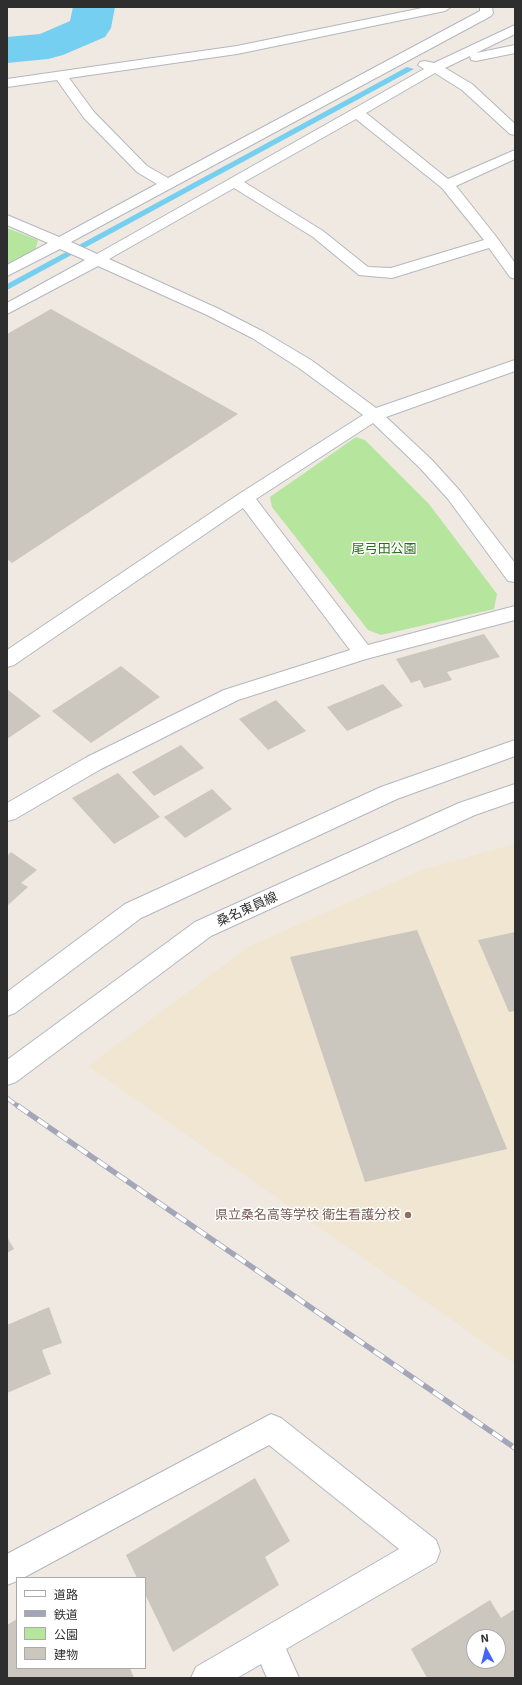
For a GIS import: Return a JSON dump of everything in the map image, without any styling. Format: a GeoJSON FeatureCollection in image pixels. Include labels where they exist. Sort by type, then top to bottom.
{"type":"FeatureCollection","features":[{"type":"Feature","properties":{"kind":"street"},"geometry":{"type":"LineString","coordinates":[[7,83],[237,50],[445,7]]}},
{"type":"Feature","properties":{"kind":"street"},"geometry":{"type":"LineString","coordinates":[[7,271],[64,244],[169,185],[487,13],[486,7]]}},
{"type":"Feature","properties":{"kind":"street"},"geometry":{"type":"LineString","coordinates":[[7,309],[90,257],[235,183],[440,66],[515,29]]}},
{"type":"Feature","properties":{"kind":"street"},"geometry":{"type":"LineString","coordinates":[[405,58],[440,66],[515,49]]}},
{"type":"Feature","properties":{"kind":"street"},"geometry":{"type":"LineString","coordinates":[[440,66],[515,131]]}},
{"type":"Feature","properties":{"kind":"street"},"geometry":{"type":"LineString","coordinates":[[61,76],[89,114],[142,169],[169,185]]}},
{"type":"Feature","properties":{"kind":"street"},"geometry":{"type":"LineString","coordinates":[[357,113],[447,185],[515,274]]}},
{"type":"Feature","properties":{"kind":"street"},"geometry":{"type":"LineString","coordinates":[[447,185],[515,154]]}},
{"type":"Feature","properties":{"kind":"street"},"geometry":{"type":"LineString","coordinates":[[235,183],[318,234],[364,272],[392,273],[492,242]]}},
{"type":"Feature","properties":{"kind":"street"},"geometry":{"type":"LineString","coordinates":[[7,219],[156,285],[258,335],[305,364],[374,415],[426,464],[454,495],[515,576]]}},
{"type":"Feature","properties":{"kind":"street"},"geometry":{"type":"LineString","coordinates":[[8,658],[245,498],[374,415],[515,365]]}},
{"type":"Feature","properties":{"kind":"street"},"geometry":{"type":"LineString","coordinates":[[245,498],[363,653]]}},
{"type":"Feature","properties":{"kind":"street"},"geometry":{"type":"LineString","coordinates":[[7,813],[94,763],[231,695],[363,653],[515,613]]}},
{"type":"Feature","properties":{"kind":"street"},"geometry":{"type":"LineString","coordinates":[[7,1006],[133,911],[389,793],[515,748]]}},
{"type":"Feature","properties":{"kind":"street","name":"桑名東員線"},"geometry":{"type":"LineString","coordinates":[[7,1074],[203,929],[467,809],[515,792]]}},
{"type":"Feature","properties":{"kind":"street"},"geometry":{"type":"LineString","coordinates":[[7,1570],[271,1428],[424,1551],[207,1678]]}},
{"type":"Feature","properties":{"kind":"street"},"geometry":{"type":"LineString","coordinates":[[267,1643],[283,1678]]}},
{"type":"Feature","properties":{"kind":"shaded area","name":"県立桑名高等学校 衛生看護分校"},"geometry":{"type":"Polygon","coordinates":[[[515,844],[515,1364],[88,1066],[250,946],[424,869],[515,844]]]}},
{"type":"Feature","properties":{"kind":"green space"},"geometry":{"type":"Polygon","coordinates":[[[7,228],[38,240],[35,251],[7,267],[7,228]]]}},
{"type":"Feature","properties":{"kind":"green space","name":"尾弓田公園"},"geometry":{"type":"Polygon","coordinates":[[[356,437],[365,440],[429,504],[497,594],[494,609],[381,635],[368,630],[272,507],[270,497],[356,437]]]}},
{"type":"Feature","properties":{"kind":"building"},"geometry":{"type":"Polygon","coordinates":[[[51,309],[238,414],[12,563],[7,559],[7,334],[51,309]]]}},
{"type":"Feature","properties":{"kind":"building"},"geometry":{"type":"Polygon","coordinates":[[[484,634],[500,657],[447,672],[452,680],[424,688],[420,680],[411,683],[396,659],[484,634]]]}},
{"type":"Feature","properties":{"kind":"building"},"geometry":{"type":"Polygon","coordinates":[[[121,666],[160,697],[91,743],[52,711],[121,666]]]}},
{"type":"Feature","properties":{"kind":"building"},"geometry":{"type":"Polygon","coordinates":[[[383,684],[403,706],[347,731],[327,707],[383,684]]]}},
{"type":"Feature","properties":{"kind":"building"},"geometry":{"type":"Polygon","coordinates":[[[7,689],[41,716],[7,739],[7,689]]]}},
{"type":"Feature","properties":{"kind":"building"},"geometry":{"type":"Polygon","coordinates":[[[276,700],[306,731],[268,750],[239,719],[276,700]]]}},
{"type":"Feature","properties":{"kind":"building"},"geometry":{"type":"Polygon","coordinates":[[[181,745],[204,768],[154,796],[132,772],[181,745]]]}},
{"type":"Feature","properties":{"kind":"building"},"geometry":{"type":"Polygon","coordinates":[[[118,773],[160,817],[114,844],[72,798],[118,773]]]}},
{"type":"Feature","properties":{"kind":"building"},"geometry":{"type":"Polygon","coordinates":[[[212,789],[232,809],[185,838],[164,817],[212,789]]]}},
{"type":"Feature","properties":{"kind":"building"},"geometry":{"type":"Polygon","coordinates":[[[11,852],[37,870],[21,883],[28,887],[7,906],[7,856],[11,852]]]}},
{"type":"Feature","properties":{"kind":"building"},"geometry":{"type":"Polygon","coordinates":[[[417,930],[507,1149],[365,1182],[290,957],[417,930]]]}},
{"type":"Feature","properties":{"kind":"building"},"geometry":{"type":"Polygon","coordinates":[[[515,932],[515,1011],[509,1012],[478,940],[515,932]]]}},
{"type":"Feature","properties":{"kind":"building"},"geometry":{"type":"Polygon","coordinates":[[[7,1237],[14,1249],[7,1253],[7,1237]]]}},
{"type":"Feature","properties":{"kind":"building"},"geometry":{"type":"Polygon","coordinates":[[[49,1307],[62,1343],[42,1350],[51,1374],[7,1393],[7,1325],[49,1307]]]}},
{"type":"Feature","properties":{"kind":"building"},"geometry":{"type":"Polygon","coordinates":[[[255,1478],[290,1541],[265,1557],[279,1585],[173,1652],[146,1596],[146,1577],[137,1577],[126,1555],[255,1478]]]}},
{"type":"Feature","properties":{"kind":"building"},"geometry":{"type":"Polygon","coordinates":[[[490,1600],[501,1618],[515,1609],[515,1678],[427,1678],[411,1649],[490,1600]]]}},
{"type":"Feature","properties":{"kind":"building"},"geometry":{"type":"Polygon","coordinates":[[[16,1620],[16,1669],[130,1669],[134,1678],[7,1678],[7,1625],[16,1620]]]}},
{"type":"Feature","properties":{"kind":"waterway"},"geometry":{"type":"LineString","coordinates":[[7,50],[48,46],[90,28],[94,7]]}},
{"type":"Feature","properties":{"kind":"waterway"},"geometry":{"type":"LineString","coordinates":[[7,287],[410,69]]}},
{"type":"Feature","properties":{"kind":"railway"},"geometry":{"type":"LineString","coordinates":[[7,1098],[19,1107]]}},
{"type":"Feature","properties":{"kind":"railway"},"geometry":{"type":"LineString","coordinates":[[18,1106],[515,1448]]}},
{"type":"Feature","properties":{"kind":"place","name":"県立桑名高等学校 衛生看護分校"},"geometry":{"type":"Point","coordinates":[408,1215]}}]}
